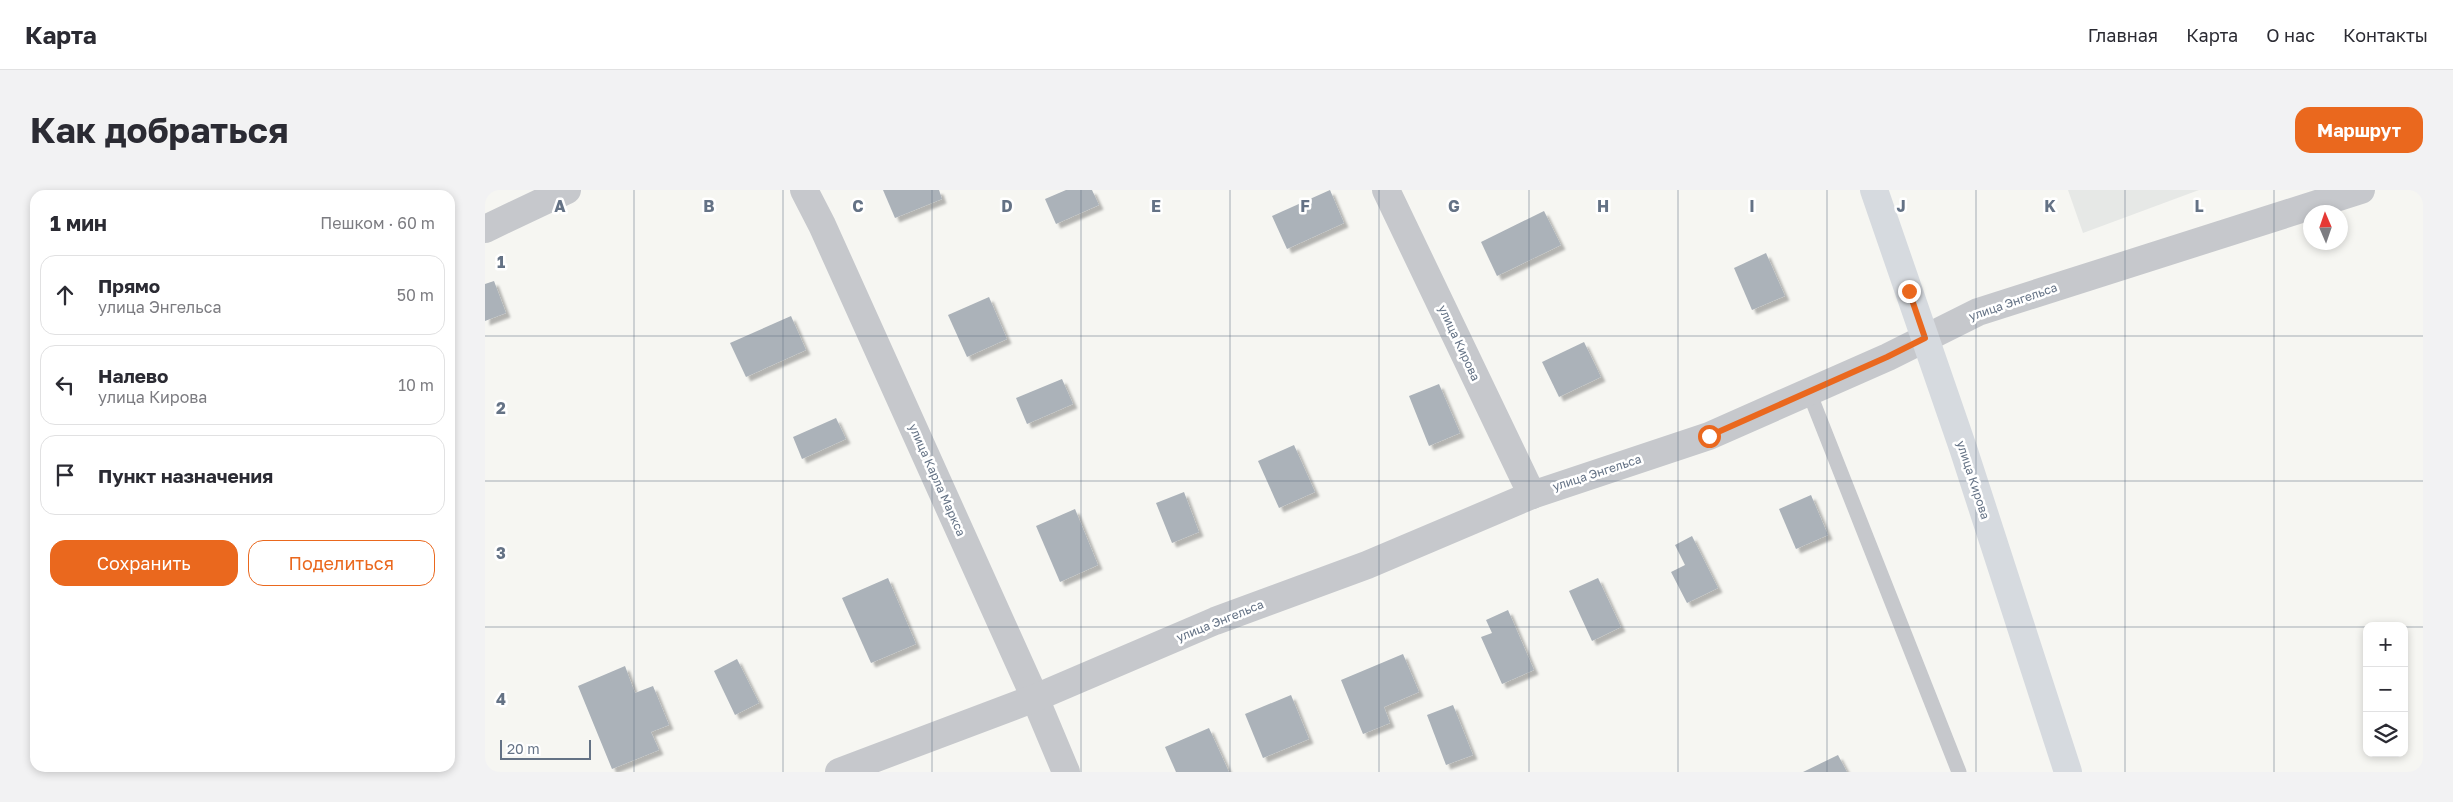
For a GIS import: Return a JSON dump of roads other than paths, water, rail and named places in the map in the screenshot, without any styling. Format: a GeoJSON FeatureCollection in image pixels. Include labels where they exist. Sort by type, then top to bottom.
{"type":"FeatureCollection","features":[{"type":"Feature","properties":{"kind":"main road","name":"улица Кирова"},"geometry":{"type":"LineString","coordinates":[[1875,190],[2068,772]]}},
{"type":"Feature","properties":{"kind":"street"},"geometry":{"type":"LineString","coordinates":[[485,229],[567,190]]}},
{"type":"Feature","properties":{"kind":"street","name":"улица Карла Маркса"},"geometry":{"type":"LineString","coordinates":[[804,190],[823,225],[1035,698],[1066,772]]}},
{"type":"Feature","properties":{"kind":"street","name":"улица Кирова"},"geometry":{"type":"LineString","coordinates":[[1386,190],[1532,495]]}},
{"type":"Feature","properties":{"kind":"street","name":"улица Энгельса"},"geometry":{"type":"LineString","coordinates":[[839,772],[1035,698],[1215,622],[1367,565],[1532,495],[1709,436],[1809,392],[1978,312],[2361,190]]}},
{"type":"Feature","properties":{"kind":"lane"},"geometry":{"type":"LineString","coordinates":[[1809,392],[1959,772]]}}]}
